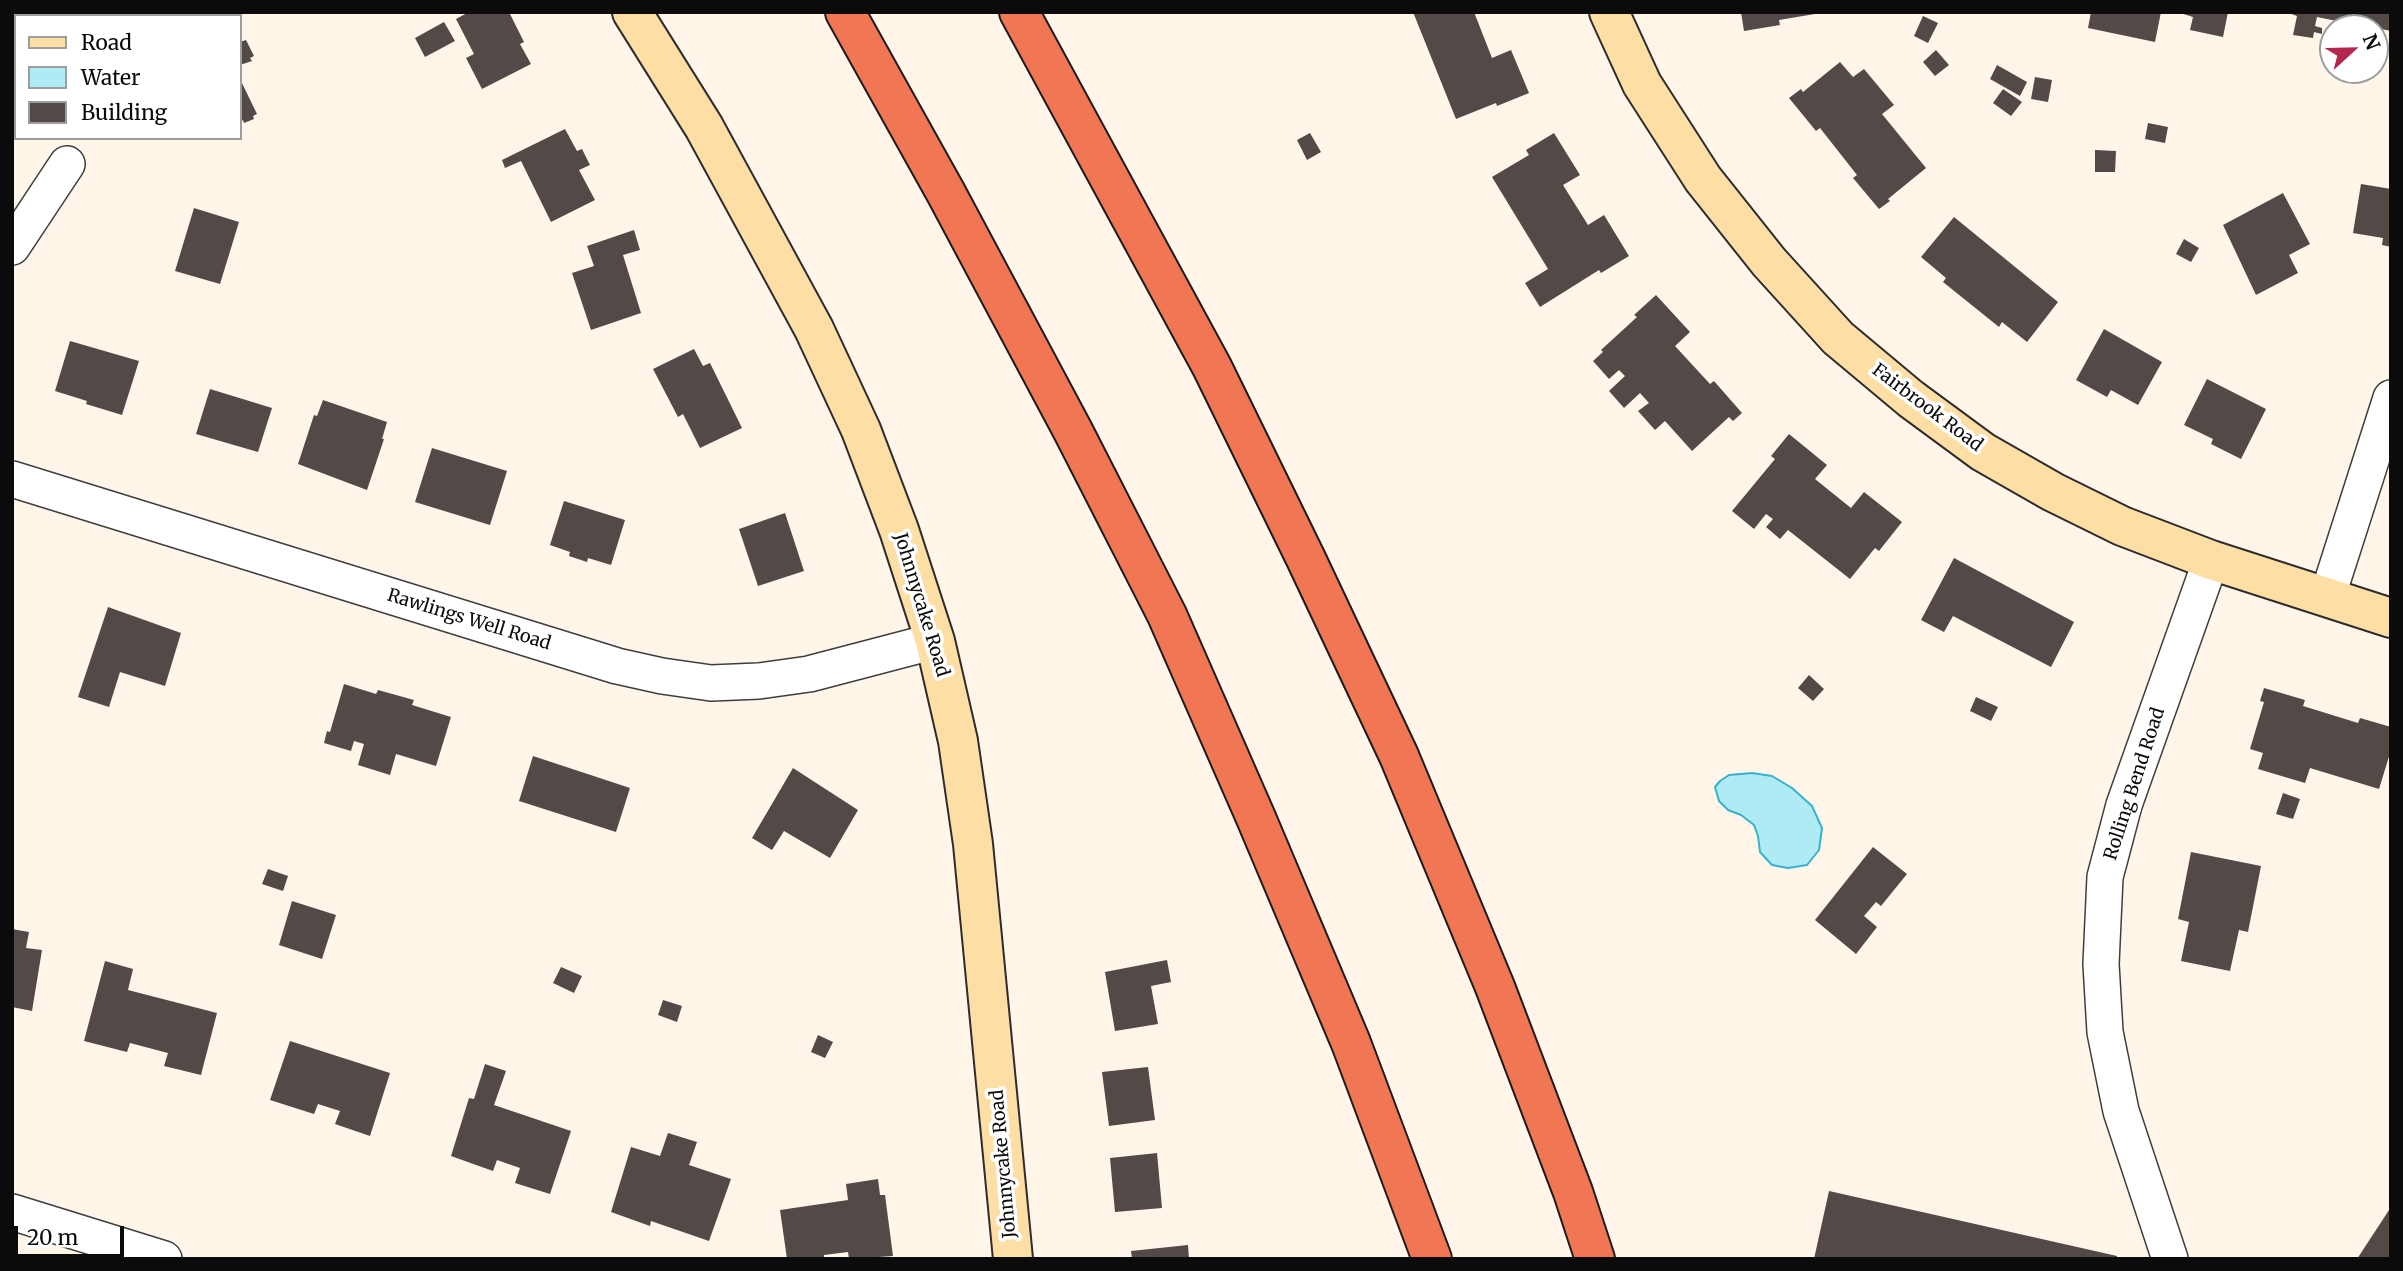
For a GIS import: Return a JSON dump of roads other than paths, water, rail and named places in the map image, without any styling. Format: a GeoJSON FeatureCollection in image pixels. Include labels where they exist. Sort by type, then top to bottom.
{"type":"FeatureCollection","features":[{"type":"Feature","properties":{"kind":"highway"},"geometry":{"type":"LineString","coordinates":[[845,12],[1067,419],[1167,615],[1346,1031],[1432,1259]]}},
{"type":"Feature","properties":{"kind":"highway"},"geometry":{"type":"LineString","coordinates":[[1018,12],[1212,367],[1399,756],[1495,987],[1573,1192],[1595,1259]]}},
{"type":"Feature","properties":{"kind":"street","name":"Johnnycake Road"},"geometry":{"type":"LineString","coordinates":[[632,12],[704,127],[814,330],[866,443],[899,530],[935,641],[958,741],[973,844],[1013,1259]]}},
{"type":"Feature","properties":{"kind":"street","name":"Fairbrook Road"},"geometry":{"type":"LineString","coordinates":[[1609,12],[1642,84],[1703,179],[1769,262],[1838,338],[1911,398],[1983,452],[2053,492],[2122,526],[2211,560],[2391,618]]}},
{"type":"Feature","properties":{"kind":"street"},"geometry":{"type":"LineString","coordinates":[[12,247],[67,164]]}},
{"type":"Feature","properties":{"kind":"street"},"geometry":{"type":"LineString","coordinates":[[2327,598],[2391,398]]}},
{"type":"Feature","properties":{"kind":"street","name":"Rawlings Well Road"},"geometry":{"type":"LineString","coordinates":[[12,479],[617,666],[662,676],[710,683],[760,681],[809,674],[935,641]]}},
{"type":"Feature","properties":{"kind":"street","name":"Rolling Bend Road"},"geometry":{"type":"LineString","coordinates":[[2170,1259],[2121,1111],[2105,1032],[2101,964],[2105,877],[2124,805],[2211,560]]}},
{"type":"Feature","properties":{"kind":"street"},"geometry":{"type":"LineString","coordinates":[[12,1212],[164,1259]]}},
{"type":"Feature","properties":{"kind":"water"},"geometry":{"type":"Polygon","coordinates":[[[1752,773],[1772,776],[1792,788],[1812,806],[1822,828],[1819,850],[1807,865],[1788,868],[1772,865],[1760,852],[1754,825],[1741,815],[1728,810],[1719,801],[1715,787],[1720,781],[1729,775],[1752,773]]]}}]}
